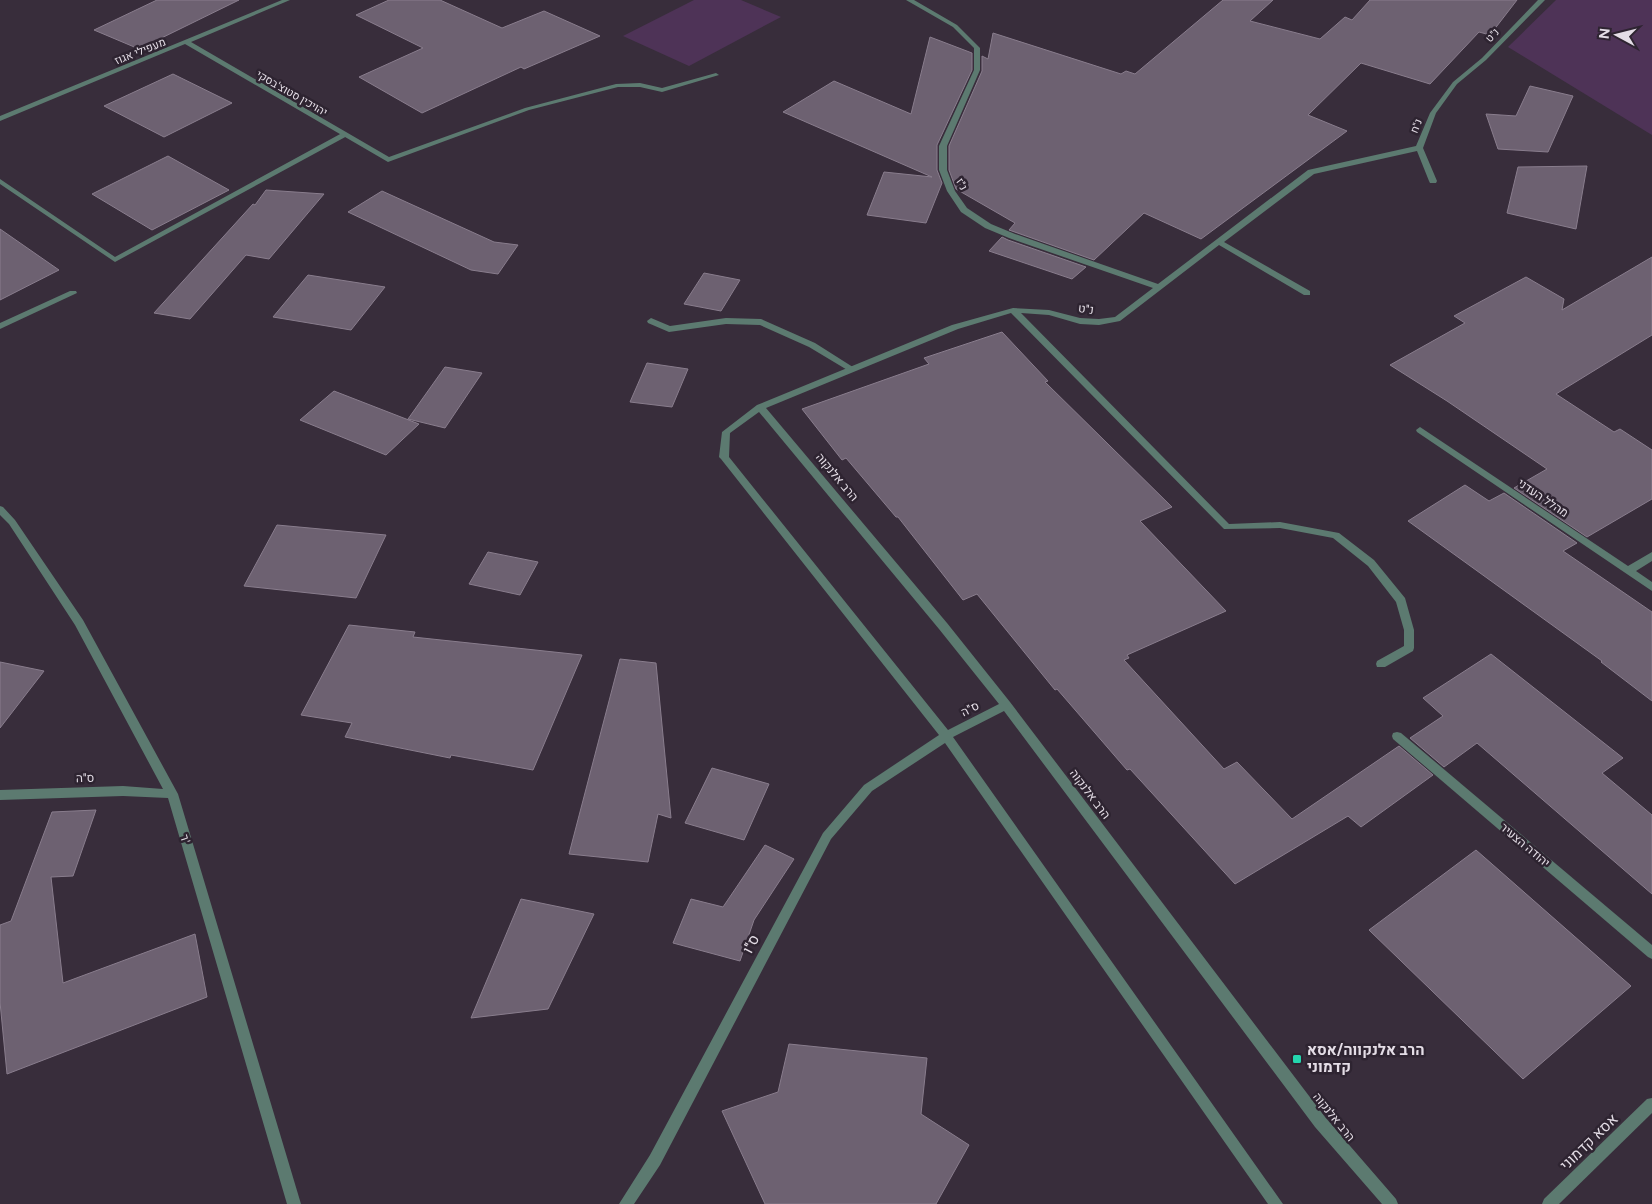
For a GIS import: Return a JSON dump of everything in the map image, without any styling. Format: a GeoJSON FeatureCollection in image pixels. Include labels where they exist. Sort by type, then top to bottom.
{"type":"FeatureCollection","features":[{"type":"Feature","properties":{"kind":"street","name":"מעפילי אגוז"},"geometry":{"type":"LineString","coordinates":[[0,119],[287,0]]}},
{"type":"Feature","properties":{"kind":"street","name":"נ\"ז"},"geometry":{"type":"LineString","coordinates":[[909,0],[955,26],[977,48],[977,70],[943,146],[943,170],[951,191],[964,210],[988,226],[1012,236],[1159,287]]}},
{"type":"Feature","properties":{"kind":"street","name":"נ\"ט"},"geometry":{"type":"LineString","coordinates":[[1454,83],[1484,59],[1542,0]]}},
{"type":"Feature","properties":{"kind":"street","name":"יהויכין סטוצ'בסקי"},"geometry":{"type":"LineString","coordinates":[[186,42],[388,160],[527,109],[618,85],[640,85],[662,90],[716,76]]}},
{"type":"Feature","properties":{"kind":"street","name":"נ\"ח"},"geometry":{"type":"LineString","coordinates":[[1433,181],[1419,148],[1433,113],[1454,83]]}},
{"type":"Feature","properties":{"kind":"street"},"geometry":{"type":"LineString","coordinates":[[0,181],[115,260],[345,135]]}},
{"type":"Feature","properties":{"kind":"street","name":"נ\"ט"},"geometry":{"type":"LineString","coordinates":[[946,736],[724,457],[726,432],[760,407],[955,327],[1013,310],[1049,312],[1080,321],[1099,322],[1117,319],[1311,172],[1419,148]]}},
{"type":"Feature","properties":{"kind":"street"},"geometry":{"type":"LineString","coordinates":[[1219,242],[1307,293]]}},
{"type":"Feature","properties":{"kind":"street"},"geometry":{"type":"LineString","coordinates":[[0,326],[73,293]]}},
{"type":"Feature","properties":{"kind":"street"},"geometry":{"type":"LineString","coordinates":[[1013,310],[1227,527],[1280,525],[1336,534],[1371,563],[1401,601],[1410,630],[1409,648],[1381,664]]}},
{"type":"Feature","properties":{"kind":"street"},"geometry":{"type":"LineString","coordinates":[[652,321],[669,329],[726,321],[761,322],[812,345],[852,369]]}},
{"type":"Feature","properties":{"kind":"street","name":"הרב אלנקוה"},"geometry":{"type":"LineString","coordinates":[[760,407],[943,626],[1006,706],[1320,1122],[1391,1204]]}},
{"type":"Feature","properties":{"kind":"street","name":"מהלל העדני"},"geometry":{"type":"LineString","coordinates":[[1420,430],[1652,587]]}},
{"type":"Feature","properties":{"kind":"street","name":"ד'"},"geometry":{"type":"LineString","coordinates":[[0,509],[12,522],[79,623],[172,794],[294,1204]]}},
{"type":"Feature","properties":{"kind":"street"},"geometry":{"type":"LineString","coordinates":[[1628,571],[1652,556]]}},
{"type":"Feature","properties":{"kind":"street","name":"ס\"ה"},"geometry":{"type":"LineString","coordinates":[[946,736],[1006,706]]}},
{"type":"Feature","properties":{"kind":"street"},"geometry":{"type":"LineString","coordinates":[[946,736],[1276,1204]]}},
{"type":"Feature","properties":{"kind":"street","name":"ס\"ו"},"geometry":{"type":"LineString","coordinates":[[626,1204],[655,1160],[827,836],[868,788],[946,736]]}},
{"type":"Feature","properties":{"kind":"street","name":"יהודה הצעיר"},"geometry":{"type":"LineString","coordinates":[[1397,736],[1652,953]]}},
{"type":"Feature","properties":{"kind":"street","name":"ס\"ה"},"geometry":{"type":"LineString","coordinates":[[0,795],[123,791],[172,794]]}},
{"type":"Feature","properties":{"kind":"street","name":"אסא קדמוני"},"geometry":{"type":"LineString","coordinates":[[1549,1204],[1652,1104]]}},
{"type":"Feature","properties":{"kind":"shaded area"},"geometry":{"type":"Polygon","coordinates":[[[694,0],[741,0],[781,17],[689,66],[623,36],[694,0]]]}},
{"type":"Feature","properties":{"kind":"shaded area"},"geometry":{"type":"Polygon","coordinates":[[[1556,0],[1652,0],[1652,135],[1508,47],[1556,0]]]}},
{"type":"Feature","properties":{"kind":"building"},"geometry":{"type":"Polygon","coordinates":[[[157,0],[239,0],[139,49],[94,30],[157,0]]]}},
{"type":"Feature","properties":{"kind":"building"},"geometry":{"type":"Polygon","coordinates":[[[389,0],[440,0],[502,28],[544,11],[600,36],[524,69],[521,67],[422,113],[359,77],[423,48],[356,15],[389,0]]]}},
{"type":"Feature","properties":{"kind":"building"},"geometry":{"type":"Polygon","coordinates":[[[1223,0],[1273,0],[1250,21],[1320,39],[1345,17],[1352,20],[1370,0],[1517,0],[1490,35],[1479,32],[1430,84],[1361,63],[1308,115],[1347,131],[1201,239],[1144,213],[1094,260],[1009,230],[1015,223],[956,189],[949,170],[949,146],[982,71],[982,56],[988,59],[993,33],[1121,74],[1126,71],[1135,74],[1223,0]]]}},
{"type":"Feature","properties":{"kind":"building"},"geometry":{"type":"Polygon","coordinates":[[[930,37],[972,53],[972,70],[937,145],[937,170],[942,183],[926,223],[867,215],[884,172],[932,177],[783,112],[834,81],[911,114],[930,37]]]}},
{"type":"Feature","properties":{"kind":"building"},"geometry":{"type":"Polygon","coordinates":[[[173,74],[232,103],[164,137],[104,106],[173,74]]]}},
{"type":"Feature","properties":{"kind":"building"},"geometry":{"type":"Polygon","coordinates":[[[1530,86],[1573,96],[1548,152],[1498,149],[1486,114],[1516,116],[1530,86]]]}},
{"type":"Feature","properties":{"kind":"building"},"geometry":{"type":"Polygon","coordinates":[[[168,156],[229,190],[152,230],[92,194],[168,156]]]}},
{"type":"Feature","properties":{"kind":"building"},"geometry":{"type":"Polygon","coordinates":[[[1587,166],[1576,229],[1507,213],[1518,167],[1587,166]]]}},
{"type":"Feature","properties":{"kind":"building"},"geometry":{"type":"Polygon","coordinates":[[[266,190],[324,194],[269,259],[246,255],[190,319],[154,313],[253,204],[255,205],[266,190]]]}},
{"type":"Feature","properties":{"kind":"building"},"geometry":{"type":"Polygon","coordinates":[[[382,191],[494,242],[518,245],[498,274],[471,270],[348,212],[382,191]]]}},
{"type":"Feature","properties":{"kind":"building"},"geometry":{"type":"Polygon","coordinates":[[[0,229],[59,270],[0,300],[0,229]]]}},
{"type":"Feature","properties":{"kind":"building"},"geometry":{"type":"Polygon","coordinates":[[[1002,237],[1086,267],[1072,279],[989,251],[1002,237]]]}},
{"type":"Feature","properties":{"kind":"building"},"geometry":{"type":"Polygon","coordinates":[[[1652,257],[1652,335],[1556,394],[1614,432],[1620,429],[1652,450],[1652,499],[1587,537],[1514,488],[1547,469],[1390,365],[1465,323],[1454,316],[1526,277],[1564,299],[1562,310],[1652,257]]]}},
{"type":"Feature","properties":{"kind":"building"},"geometry":{"type":"Polygon","coordinates":[[[704,273],[740,280],[721,311],[684,304],[704,273]]]}},
{"type":"Feature","properties":{"kind":"building"},"geometry":{"type":"Polygon","coordinates":[[[308,275],[385,287],[351,330],[273,317],[308,275]]]}},
{"type":"Feature","properties":{"kind":"building"},"geometry":{"type":"Polygon","coordinates":[[[1002,332],[1048,381],[1045,382],[1172,507],[1140,521],[1226,611],[1127,655],[1129,658],[1124,660],[1224,769],[1237,762],[1292,819],[1399,746],[1433,775],[1361,827],[1348,816],[1235,884],[1130,769],[1127,770],[1057,689],[1055,690],[977,594],[963,600],[898,517],[896,517],[846,458],[842,460],[802,409],[929,364],[924,358],[1002,332]]]}},
{"type":"Feature","properties":{"kind":"building"},"geometry":{"type":"Polygon","coordinates":[[[647,363],[688,369],[672,407],[630,402],[647,363]]]}},
{"type":"Feature","properties":{"kind":"building"},"geometry":{"type":"Polygon","coordinates":[[[445,367],[482,373],[445,428],[408,419],[445,367]]]}},
{"type":"Feature","properties":{"kind":"building"},"geometry":{"type":"Polygon","coordinates":[[[334,391],[419,424],[386,455],[300,420],[334,391]]]}},
{"type":"Feature","properties":{"kind":"building"},"geometry":{"type":"Polygon","coordinates":[[[1465,485],[1489,501],[1504,493],[1577,543],[1563,551],[1652,612],[1652,701],[1602,661],[1408,521],[1465,485]]]}},
{"type":"Feature","properties":{"kind":"building"},"geometry":{"type":"Polygon","coordinates":[[[277,525],[386,535],[356,598],[244,586],[277,525]]]}},
{"type":"Feature","properties":{"kind":"building"},"geometry":{"type":"Polygon","coordinates":[[[488,552],[538,562],[520,595],[469,584],[488,552]]]}},
{"type":"Feature","properties":{"kind":"building"},"geometry":{"type":"Polygon","coordinates":[[[349,625],[415,632],[413,637],[582,655],[533,770],[451,755],[450,758],[345,737],[352,723],[301,715],[349,625]]]}},
{"type":"Feature","properties":{"kind":"building"},"geometry":{"type":"Polygon","coordinates":[[[1491,654],[1623,758],[1602,773],[1652,815],[1652,894],[1477,743],[1444,767],[1410,738],[1443,716],[1423,698],[1491,654]]]}},
{"type":"Feature","properties":{"kind":"building"},"geometry":{"type":"Polygon","coordinates":[[[620,659],[656,663],[671,818],[658,814],[648,862],[569,854],[620,659]]]}},
{"type":"Feature","properties":{"kind":"building"},"geometry":{"type":"Polygon","coordinates":[[[0,662],[44,671],[0,728],[0,662]]]}},
{"type":"Feature","properties":{"kind":"building"},"geometry":{"type":"Polygon","coordinates":[[[712,768],[769,784],[744,840],[685,823],[712,768]]]}},
{"type":"Feature","properties":{"kind":"building"},"geometry":{"type":"Polygon","coordinates":[[[96,810],[73,876],[51,877],[63,983],[195,934],[207,997],[7,1074],[0,1002],[0,925],[11,921],[52,812],[96,810]]]}},
{"type":"Feature","properties":{"kind":"building"},"geometry":{"type":"Polygon","coordinates":[[[765,845],[794,859],[754,920],[740,961],[673,943],[691,899],[723,907],[765,845]]]}},
{"type":"Feature","properties":{"kind":"building"},"geometry":{"type":"Polygon","coordinates":[[[1476,850],[1631,986],[1523,1079],[1369,930],[1476,850]]]}},
{"type":"Feature","properties":{"kind":"building"},"geometry":{"type":"Polygon","coordinates":[[[521,899],[594,914],[548,1009],[471,1018],[521,899]]]}},
{"type":"Feature","properties":{"kind":"building"},"geometry":{"type":"Polygon","coordinates":[[[789,1044],[927,1058],[921,1114],[969,1145],[936,1204],[765,1204],[722,1111],[778,1092],[789,1044]]]}},
{"type":"Feature","properties":{"kind":"place","name":"הרב אלנקווה/אסא קדמוני"},"geometry":{"type":"Point","coordinates":[1297,1059]}}]}
